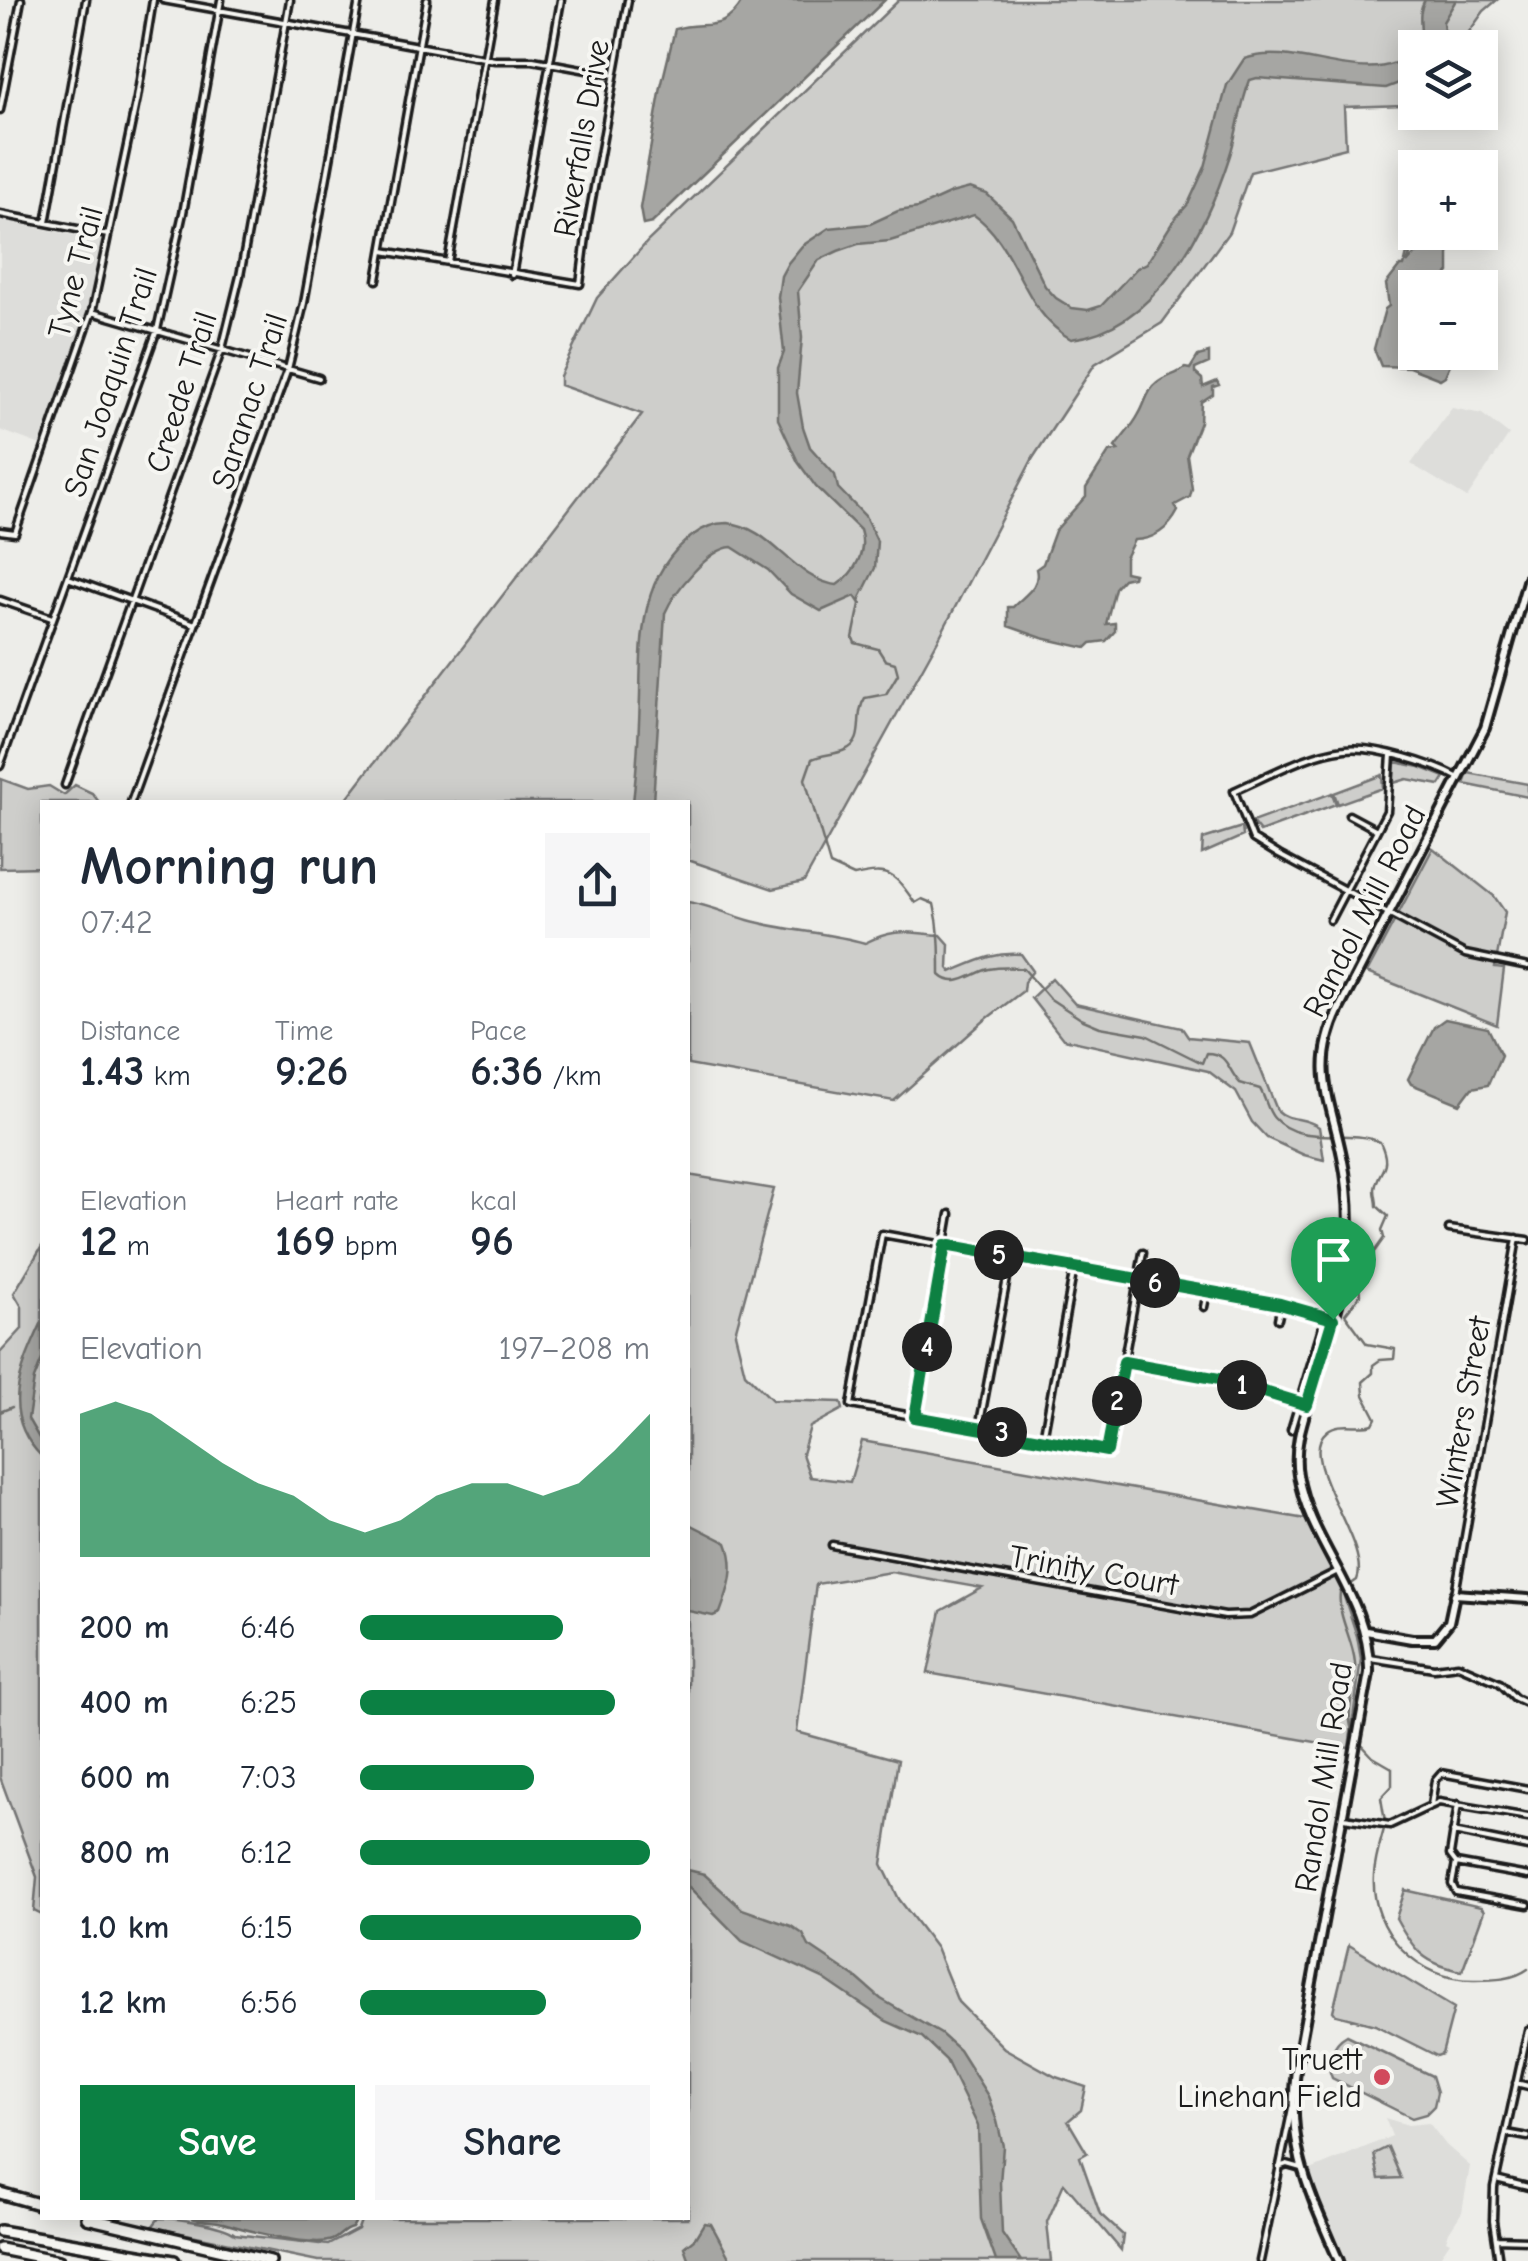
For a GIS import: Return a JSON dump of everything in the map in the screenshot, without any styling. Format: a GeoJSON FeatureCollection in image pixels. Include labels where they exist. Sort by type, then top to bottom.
{"type":"FeatureCollection","features":[{"type":"Feature","properties":{"kind":"highway"},"geometry":{"type":"LineString","coordinates":[[0,2193],[40,2204]]}},
{"type":"Feature","properties":{"kind":"highway"},"geometry":{"type":"LineString","coordinates":[[96,2220],[270,2261]]}},
{"type":"Feature","properties":{"kind":"highway"},"geometry":{"type":"LineString","coordinates":[[1,2231],[174,2261]]}},
{"type":"Feature","properties":{"kind":"highway"},"geometry":{"type":"LineString","coordinates":[[0,2249],[59,2261]]}},
{"type":"Feature","properties":{"kind":"main road","name":"Randol Mill Road"},"geometry":{"type":"LineString","coordinates":[[1339,2261],[1301,2168],[1293,2103],[1296,2068],[1367,1693],[1370,1658],[1366,1631],[1351,1593],[1306,1504],[1297,1474],[1303,1404],[1344,1278],[1349,1240],[1342,1154],[1323,1076],[1324,1046],[1339,1009],[1485,728],[1528,578]]}},
{"type":"Feature","properties":{"kind":"main road"},"geometry":{"type":"LineString","coordinates":[[1366,1631],[1412,1639],[1435,1638],[1449,1622],[1455,1594],[1528,1599]]}},
{"type":"Feature","properties":{"kind":"street"},"geometry":{"type":"LineString","coordinates":[[0,110],[20,0]]}},
{"type":"Feature","properties":{"kind":"street"},"geometry":{"type":"LineString","coordinates":[[46,223],[86,0]]}},
{"type":"Feature","properties":{"kind":"street","name":"Tyne Trail"},"geometry":{"type":"LineString","coordinates":[[0,531],[14,533],[92,312],[154,0]]}},
{"type":"Feature","properties":{"kind":"street"},"geometry":{"type":"LineString","coordinates":[[164,0],[485,58],[550,63],[614,75]]}},
{"type":"Feature","properties":{"kind":"street","name":"San Joaquin Trail"},"geometry":{"type":"LineString","coordinates":[[0,766],[157,330],[183,213],[221,0]]}},
{"type":"Feature","properties":{"kind":"street","name":"Creede Trail"},"geometry":{"type":"LineString","coordinates":[[66,784],[222,349],[240,276],[290,0]]}},
{"type":"Feature","properties":{"kind":"street","name":"Saranac Trail"},"geometry":{"type":"LineString","coordinates":[[132,800],[288,368],[304,303],[359,0]]}},
{"type":"Feature","properties":{"kind":"street"},"geometry":{"type":"LineString","coordinates":[[378,280],[427,0]]}},
{"type":"Feature","properties":{"kind":"street"},"geometry":{"type":"LineString","coordinates":[[448,262],[496,0]]}},
{"type":"Feature","properties":{"kind":"street"},"geometry":{"type":"LineString","coordinates":[[382,251],[512,275],[561,0]]}},
{"type":"Feature","properties":{"kind":"street","name":"Riverfalls Drive"},"geometry":{"type":"LineString","coordinates":[[512,275],[580,284],[628,0]]}},
{"type":"Feature","properties":{"kind":"street"},"geometry":{"type":"LineString","coordinates":[[0,214],[110,235]]}},
{"type":"Feature","properties":{"kind":"street"},"geometry":{"type":"LineString","coordinates":[[92,312],[319,378]]}},
{"type":"Feature","properties":{"kind":"street"},"geometry":{"type":"LineString","coordinates":[[68,578],[196,624]]}},
{"type":"Feature","properties":{"kind":"street"},"geometry":{"type":"LineString","coordinates":[[0,600],[53,619]]}},
{"type":"Feature","properties":{"kind":"street"},"geometry":{"type":"LineString","coordinates":[[1460,779],[1432,765],[1341,750],[1234,791],[1253,839],[1465,954],[1528,966]]}},
{"type":"Feature","properties":{"kind":"street"},"geometry":{"type":"LineString","coordinates":[[1330,920],[1389,805],[1391,756]]}},
{"type":"Feature","properties":{"kind":"street"},"geometry":{"type":"LineString","coordinates":[[1349,815],[1377,830]]}},
{"type":"Feature","properties":{"kind":"street"},"geometry":{"type":"LineString","coordinates":[[915,1417],[950,1214]]}},
{"type":"Feature","properties":{"kind":"street"},"geometry":{"type":"LineString","coordinates":[[1450,1229],[1528,1240]]}},
{"type":"Feature","properties":{"kind":"street"},"geometry":{"type":"LineString","coordinates":[[1144,1254],[1138,1280],[1107,1451],[851,1405],[882,1234],[1138,1280],[1280,1304],[1329,1318]]}},
{"type":"Feature","properties":{"kind":"street","name":"Winters Street"},"geometry":{"type":"LineString","coordinates":[[1455,1594],[1517,1238]]}},
{"type":"Feature","properties":{"kind":"street"},"geometry":{"type":"LineString","coordinates":[[979,1428],[1011,1257]]}},
{"type":"Feature","properties":{"kind":"street"},"geometry":{"type":"LineString","coordinates":[[1043,1439],[1074,1268]]}},
{"type":"Feature","properties":{"kind":"street"},"geometry":{"type":"LineString","coordinates":[[1204,1307],[1207,1292]]}},
{"type":"Feature","properties":{"kind":"street"},"geometry":{"type":"LineString","coordinates":[[1278,1319],[1280,1304]]}},
{"type":"Feature","properties":{"kind":"street","name":"Randol Mill Road"},"geometry":{"type":"LineString","coordinates":[[1328,1307],[1329,1318]]}},
{"type":"Feature","properties":{"kind":"street"},"geometry":{"type":"LineString","coordinates":[[1124,1362],[1225,1380],[1303,1404]]}},
{"type":"Feature","properties":{"kind":"street","name":"Randol Mill Road"},"geometry":{"type":"LineString","coordinates":[[1291,1430],[1303,1404]]}},
{"type":"Feature","properties":{"kind":"street","name":"Trinity Court"},"geometry":{"type":"LineString","coordinates":[[832,1545],[1238,1616],[1261,1610],[1340,1570]]}},
{"type":"Feature","properties":{"kind":"street"},"geometry":{"type":"LineString","coordinates":[[1370,1658],[1434,1668],[1458,1664],[1500,1683],[1528,1704]]}},
{"type":"Feature","properties":{"kind":"street"},"geometry":{"type":"LineString","coordinates":[[1430,1806],[1434,1780],[1441,1773],[1528,1789]]}},
{"type":"Feature","properties":{"kind":"street"},"geometry":{"type":"LineString","coordinates":[[1344,1818],[1390,1825],[1439,1802],[1528,1817]]}},
{"type":"Feature","properties":{"kind":"street"},"geometry":{"type":"LineString","coordinates":[[1458,1804],[1450,1855],[1456,1863],[1528,1876]]}},
{"type":"Feature","properties":{"kind":"street"},"geometry":{"type":"LineString","coordinates":[[1453,1832],[1528,1847]]}},
{"type":"Feature","properties":{"kind":"street"},"geometry":{"type":"LineString","coordinates":[[1456,1863],[1452,1884],[1456,1892],[1528,1905]]}},
{"type":"Feature","properties":{"kind":"street"},"geometry":{"type":"LineString","coordinates":[[1499,2261],[1492,2210],[1528,2030]]}},
{"type":"Feature","properties":{"kind":"street"},"geometry":{"type":"LineString","coordinates":[[1516,2083],[1528,2086]]}},
{"type":"Feature","properties":{"kind":"street"},"geometry":{"type":"LineString","coordinates":[[1260,2261],[1293,2103]]}},
{"type":"Feature","properties":{"kind":"street"},"geometry":{"type":"LineString","coordinates":[[1506,2133],[1528,2137]]}},
{"type":"Feature","properties":{"kind":"street"},"geometry":{"type":"LineString","coordinates":[[1277,2171],[1287,2164],[1301,2168]]}},
{"type":"Feature","properties":{"kind":"street"},"geometry":{"type":"LineString","coordinates":[[1496,2179],[1528,2188]]}},
{"type":"Feature","properties":{"kind":"street"},"geometry":{"type":"LineString","coordinates":[[1496,2238],[1528,2240]]}},
{"type":"Feature","properties":{"kind":"shaded area"},"geometry":{"type":"Polygon","coordinates":[[[743,0],[885,0],[652,223],[643,225],[640,208],[675,29],[721,22],[743,0]]]}},
{"type":"Feature","properties":{"kind":"shaded area"},"geometry":{"type":"Polygon","coordinates":[[[899,0],[1497,0],[1470,30],[1398,30],[1398,105],[1344,107],[1346,148],[1250,172],[1229,232],[1162,323],[1095,364],[1033,458],[804,882],[773,889],[690,861],[690,800],[346,800],[642,414],[560,385],[560,376],[597,298],[648,241],[899,0]]]}},
{"type":"Feature","properties":{"kind":"shaded area"},"geometry":{"type":"Polygon","coordinates":[[[1425,0],[1456,0],[1443,22],[1444,30],[1421,30],[1425,0]]]}},
{"type":"Feature","properties":{"kind":"shaded area"},"geometry":{"type":"Polygon","coordinates":[[[1287,56],[1374,67],[1398,61],[1398,83],[1386,88],[1250,80],[1220,183],[1192,242],[1153,295],[1129,316],[1102,331],[1071,339],[1055,327],[1030,296],[1001,243],[974,215],[890,241],[858,244],[819,260],[798,291],[802,338],[797,393],[803,427],[810,447],[835,475],[838,488],[865,516],[877,541],[875,568],[860,598],[861,605],[855,596],[821,611],[791,594],[768,570],[732,547],[703,563],[684,583],[665,613],[653,800],[633,800],[643,630],[653,588],[675,551],[704,528],[727,523],[743,526],[808,574],[837,585],[850,574],[861,553],[860,530],[816,487],[798,462],[778,419],[778,368],[784,352],[778,297],[781,276],[802,246],[829,228],[870,224],[970,188],[987,194],[1012,218],[1045,286],[1056,298],[1072,308],[1088,310],[1101,306],[1137,268],[1147,263],[1188,204],[1205,167],[1227,85],[1244,59],[1287,56]]]}},
{"type":"Feature","properties":{"kind":"shaded area"},"geometry":{"type":"Polygon","coordinates":[[[0,220],[103,241],[87,311],[41,445],[0,430],[0,220]]]}},
{"type":"Feature","properties":{"kind":"shaded area"},"geometry":{"type":"Polygon","coordinates":[[[1425,250],[1449,252],[1449,270],[1398,270],[1398,367],[1381,366],[1374,349],[1389,306],[1386,284],[1400,266],[1404,266],[1407,253],[1407,263],[1425,250]]]}},
{"type":"Feature","properties":{"kind":"shaded area"},"geometry":{"type":"Polygon","coordinates":[[[1209,353],[1209,363],[1195,369],[1195,373],[1202,379],[1203,387],[1217,381],[1219,385],[1201,402],[1200,422],[1187,455],[1190,497],[1175,505],[1178,511],[1160,532],[1134,540],[1125,558],[1125,572],[1134,574],[1133,577],[1123,579],[1115,588],[1106,624],[1115,623],[1115,631],[1106,641],[1091,643],[1086,648],[1008,626],[1008,607],[1013,607],[1034,586],[1036,569],[1043,564],[1055,531],[1086,496],[1086,488],[1109,452],[1118,450],[1115,447],[1137,418],[1150,390],[1163,379],[1190,369],[1198,356],[1209,353]]]}},
{"type":"Feature","properties":{"kind":"shaded area"},"geometry":{"type":"Polygon","coordinates":[[[1417,370],[1448,370],[1440,379],[1417,370]]]}},
{"type":"Feature","properties":{"kind":"shaded area"},"geometry":{"type":"Polygon","coordinates":[[[1452,408],[1482,414],[1509,435],[1467,498],[1411,464],[1452,408]]]}},
{"type":"Feature","properties":{"kind":"shaded area"},"geometry":{"type":"Polygon","coordinates":[[[1395,762],[1445,777],[1440,785],[1407,779],[1394,783],[1395,762]]]}},
{"type":"Feature","properties":{"kind":"shaded area"},"geometry":{"type":"Polygon","coordinates":[[[1468,773],[1528,784],[1528,797],[1464,784],[1468,773]]]}},
{"type":"Feature","properties":{"kind":"shaded area"},"geometry":{"type":"Polygon","coordinates":[[[1382,775],[1383,788],[1338,804],[1334,793],[1382,775]]]}},
{"type":"Feature","properties":{"kind":"shaded area"},"geometry":{"type":"Polygon","coordinates":[[[1,779],[28,789],[49,786],[64,795],[75,785],[97,800],[40,800],[40,867],[0,868],[1,779]]]}},
{"type":"Feature","properties":{"kind":"shaded area"},"geometry":{"type":"Polygon","coordinates":[[[1332,793],[1336,804],[1260,832],[1252,822],[1332,793]]]}},
{"type":"Feature","properties":{"kind":"shaded area"},"geometry":{"type":"Polygon","coordinates":[[[1242,827],[1243,836],[1202,854],[1203,839],[1242,827]]]}},
{"type":"Feature","properties":{"kind":"shaded area"},"geometry":{"type":"Polygon","coordinates":[[[1433,848],[1494,896],[1505,912],[1495,968],[1504,969],[1497,1025],[1367,973],[1433,848]]]}},
{"type":"Feature","properties":{"kind":"shaded area"},"geometry":{"type":"Polygon","coordinates":[[[690,902],[762,924],[865,943],[894,933],[941,935],[949,944],[951,972],[985,958],[1021,954],[1033,971],[1024,982],[1023,991],[894,1101],[690,1065],[690,902]]]}},
{"type":"Feature","properties":{"kind":"shaded area"},"geometry":{"type":"Polygon","coordinates":[[[1052,978],[1075,1004],[1182,1028],[1188,1037],[1250,1043],[1277,1110],[1319,1127],[1324,1160],[1267,1138],[1252,1122],[1236,1092],[1208,1071],[1063,1039],[1031,998],[1052,978]]]}},
{"type":"Feature","properties":{"kind":"shaded area"},"geometry":{"type":"Polygon","coordinates":[[[1445,1019],[1488,1028],[1501,1055],[1488,1085],[1472,1088],[1460,1104],[1411,1084],[1408,1079],[1434,1027],[1445,1019]]]}},
{"type":"Feature","properties":{"kind":"shaded area"},"geometry":{"type":"Polygon","coordinates":[[[690,1175],[774,1189],[735,1333],[745,1373],[772,1400],[841,1402],[843,1409],[810,1427],[802,1454],[810,1477],[850,1482],[862,1441],[1305,1519],[1338,1578],[1357,1636],[1361,1659],[1349,1748],[928,1673],[941,1611],[982,1588],[891,1572],[816,1584],[797,1732],[898,1760],[882,1864],[899,1899],[936,1948],[958,2002],[1004,2048],[1056,2077],[1086,2087],[1081,2110],[1068,2121],[1087,2153],[1080,2157],[1100,2214],[1123,2235],[1121,2250],[1064,2183],[1047,2222],[1051,2261],[318,2261],[152,2227],[157,2220],[182,2220],[235,2234],[328,2245],[358,2229],[361,2220],[690,2220],[690,1175]]]}},
{"type":"Feature","properties":{"kind":"shaded area"},"geometry":{"type":"Polygon","coordinates":[[[40,1249],[40,1914],[34,1911],[37,1877],[0,1777],[0,1353],[22,1329],[22,1307],[14,1293],[40,1249]]]}},
{"type":"Feature","properties":{"kind":"shaded area"},"geometry":{"type":"Polygon","coordinates":[[[40,1326],[40,1364],[28,1419],[40,1440],[40,1455],[29,1441],[17,1409],[26,1358],[40,1326]]]}},
{"type":"Feature","properties":{"kind":"shaded area"},"geometry":{"type":"Polygon","coordinates":[[[690,1524],[727,1543],[730,1552],[729,1587],[720,1613],[713,1616],[690,1611],[690,1524]]]}},
{"type":"Feature","properties":{"kind":"shaded area"},"geometry":{"type":"Polygon","coordinates":[[[690,1870],[704,1874],[742,1909],[803,1934],[809,1946],[959,2050],[988,2096],[997,2121],[1003,2146],[1002,2233],[1021,2261],[996,2261],[981,2219],[978,2126],[946,2060],[922,2037],[886,2021],[823,1978],[742,1941],[690,1888],[690,1870]]]}},
{"type":"Feature","properties":{"kind":"shaded area"},"geometry":{"type":"Polygon","coordinates":[[[1405,1890],[1481,1907],[1484,1911],[1462,1971],[1429,1960],[1409,1939],[1396,1918],[1405,1890]]]}},
{"type":"Feature","properties":{"kind":"shaded area"},"geometry":{"type":"Polygon","coordinates":[[[1349,1945],[1454,2008],[1442,2054],[1437,2056],[1375,2025],[1336,2015],[1333,2011],[1349,1945]]]}},
{"type":"Feature","properties":{"kind":"shaded area","name":"Truett Linehan Field"},"geometry":{"type":"Polygon","coordinates":[[[1347,2035],[1432,2076],[1437,2092],[1434,2106],[1426,2114],[1412,2118],[1332,2078],[1331,2054],[1347,2035]]]}},
{"type":"Feature","properties":{"kind":"shaded area"},"geometry":{"type":"Polygon","coordinates":[[[1385,2118],[1408,2125],[1429,2123],[1470,2166],[1462,2212],[1437,2261],[1343,2261],[1311,2188],[1306,2172],[1392,2136],[1385,2118]]]}},
{"type":"Feature","properties":{"kind":"shaded area"},"geometry":{"type":"Polygon","coordinates":[[[1388,2147],[1401,2178],[1379,2179],[1374,2154],[1388,2147]]]}},
{"type":"Feature","properties":{"kind":"shaded area"},"geometry":{"type":"Polygon","coordinates":[[[200,2220],[357,2220],[352,2228],[322,2242],[277,2237],[200,2220]]]}},
{"type":"Feature","properties":{"kind":"shaded area"},"geometry":{"type":"Polygon","coordinates":[[[704,2223],[711,2224],[731,2261],[689,2261],[684,2247],[704,2223]]]}},
{"type":"Feature","properties":{"kind":"waterway"},"geometry":{"type":"LineString","coordinates":[[860,604],[855,643],[878,649],[885,660],[895,663],[898,674],[886,694],[865,698],[852,746],[812,759],[805,779],[830,865],[854,876],[890,875],[915,903],[922,899],[934,904],[940,975],[946,979],[958,981],[993,968],[1024,969],[1049,998],[1081,1019],[1100,1027],[1146,1035],[1202,1063],[1206,1053],[1219,1056],[1240,1083],[1260,1089],[1272,1115],[1285,1127],[1311,1134],[1367,1138],[1380,1142],[1384,1151],[1385,1164],[1375,1191],[1377,1206],[1388,1216],[1382,1230],[1384,1238],[1374,1252],[1367,1275],[1359,1283],[1360,1295],[1345,1314],[1367,1344],[1395,1349],[1394,1359],[1373,1365],[1373,1373],[1363,1382],[1364,1395],[1376,1418],[1373,1424],[1332,1428],[1319,1444],[1319,1461],[1359,1564],[1357,1580],[1340,1592],[1355,1663],[1350,1709],[1354,1735]]}},
{"type":"Feature","properties":{"kind":"waterway"},"geometry":{"type":"LineString","coordinates":[[0,1412],[12,1407]]}},
{"type":"Feature","properties":{"kind":"waterway"},"geometry":{"type":"LineString","coordinates":[[1360,1743],[1373,1757],[1392,1768],[1392,1786],[1381,1798],[1385,1822]]}},
{"type":"Feature","properties":{"kind":"waterway"},"geometry":{"type":"LineString","coordinates":[[1384,1829],[1375,1869],[1375,1896],[1389,1934],[1402,1949],[1417,1962],[1454,1978],[1503,1979],[1528,1969]]}},
{"type":"Feature","properties":{"kind":"place","name":"Truett Linehan Field"},"geometry":{"type":"Point","coordinates":[1382,2077]}},
{"type":"Feature","properties":{"kind":"route"},"geometry":{"type":"LineString","coordinates":[[945,1245],[1280,1304],[1333,1319],[1307,1405],[1225,1380],[1124,1362],[1107,1451],[915,1417],[945,1245]]}}]}
